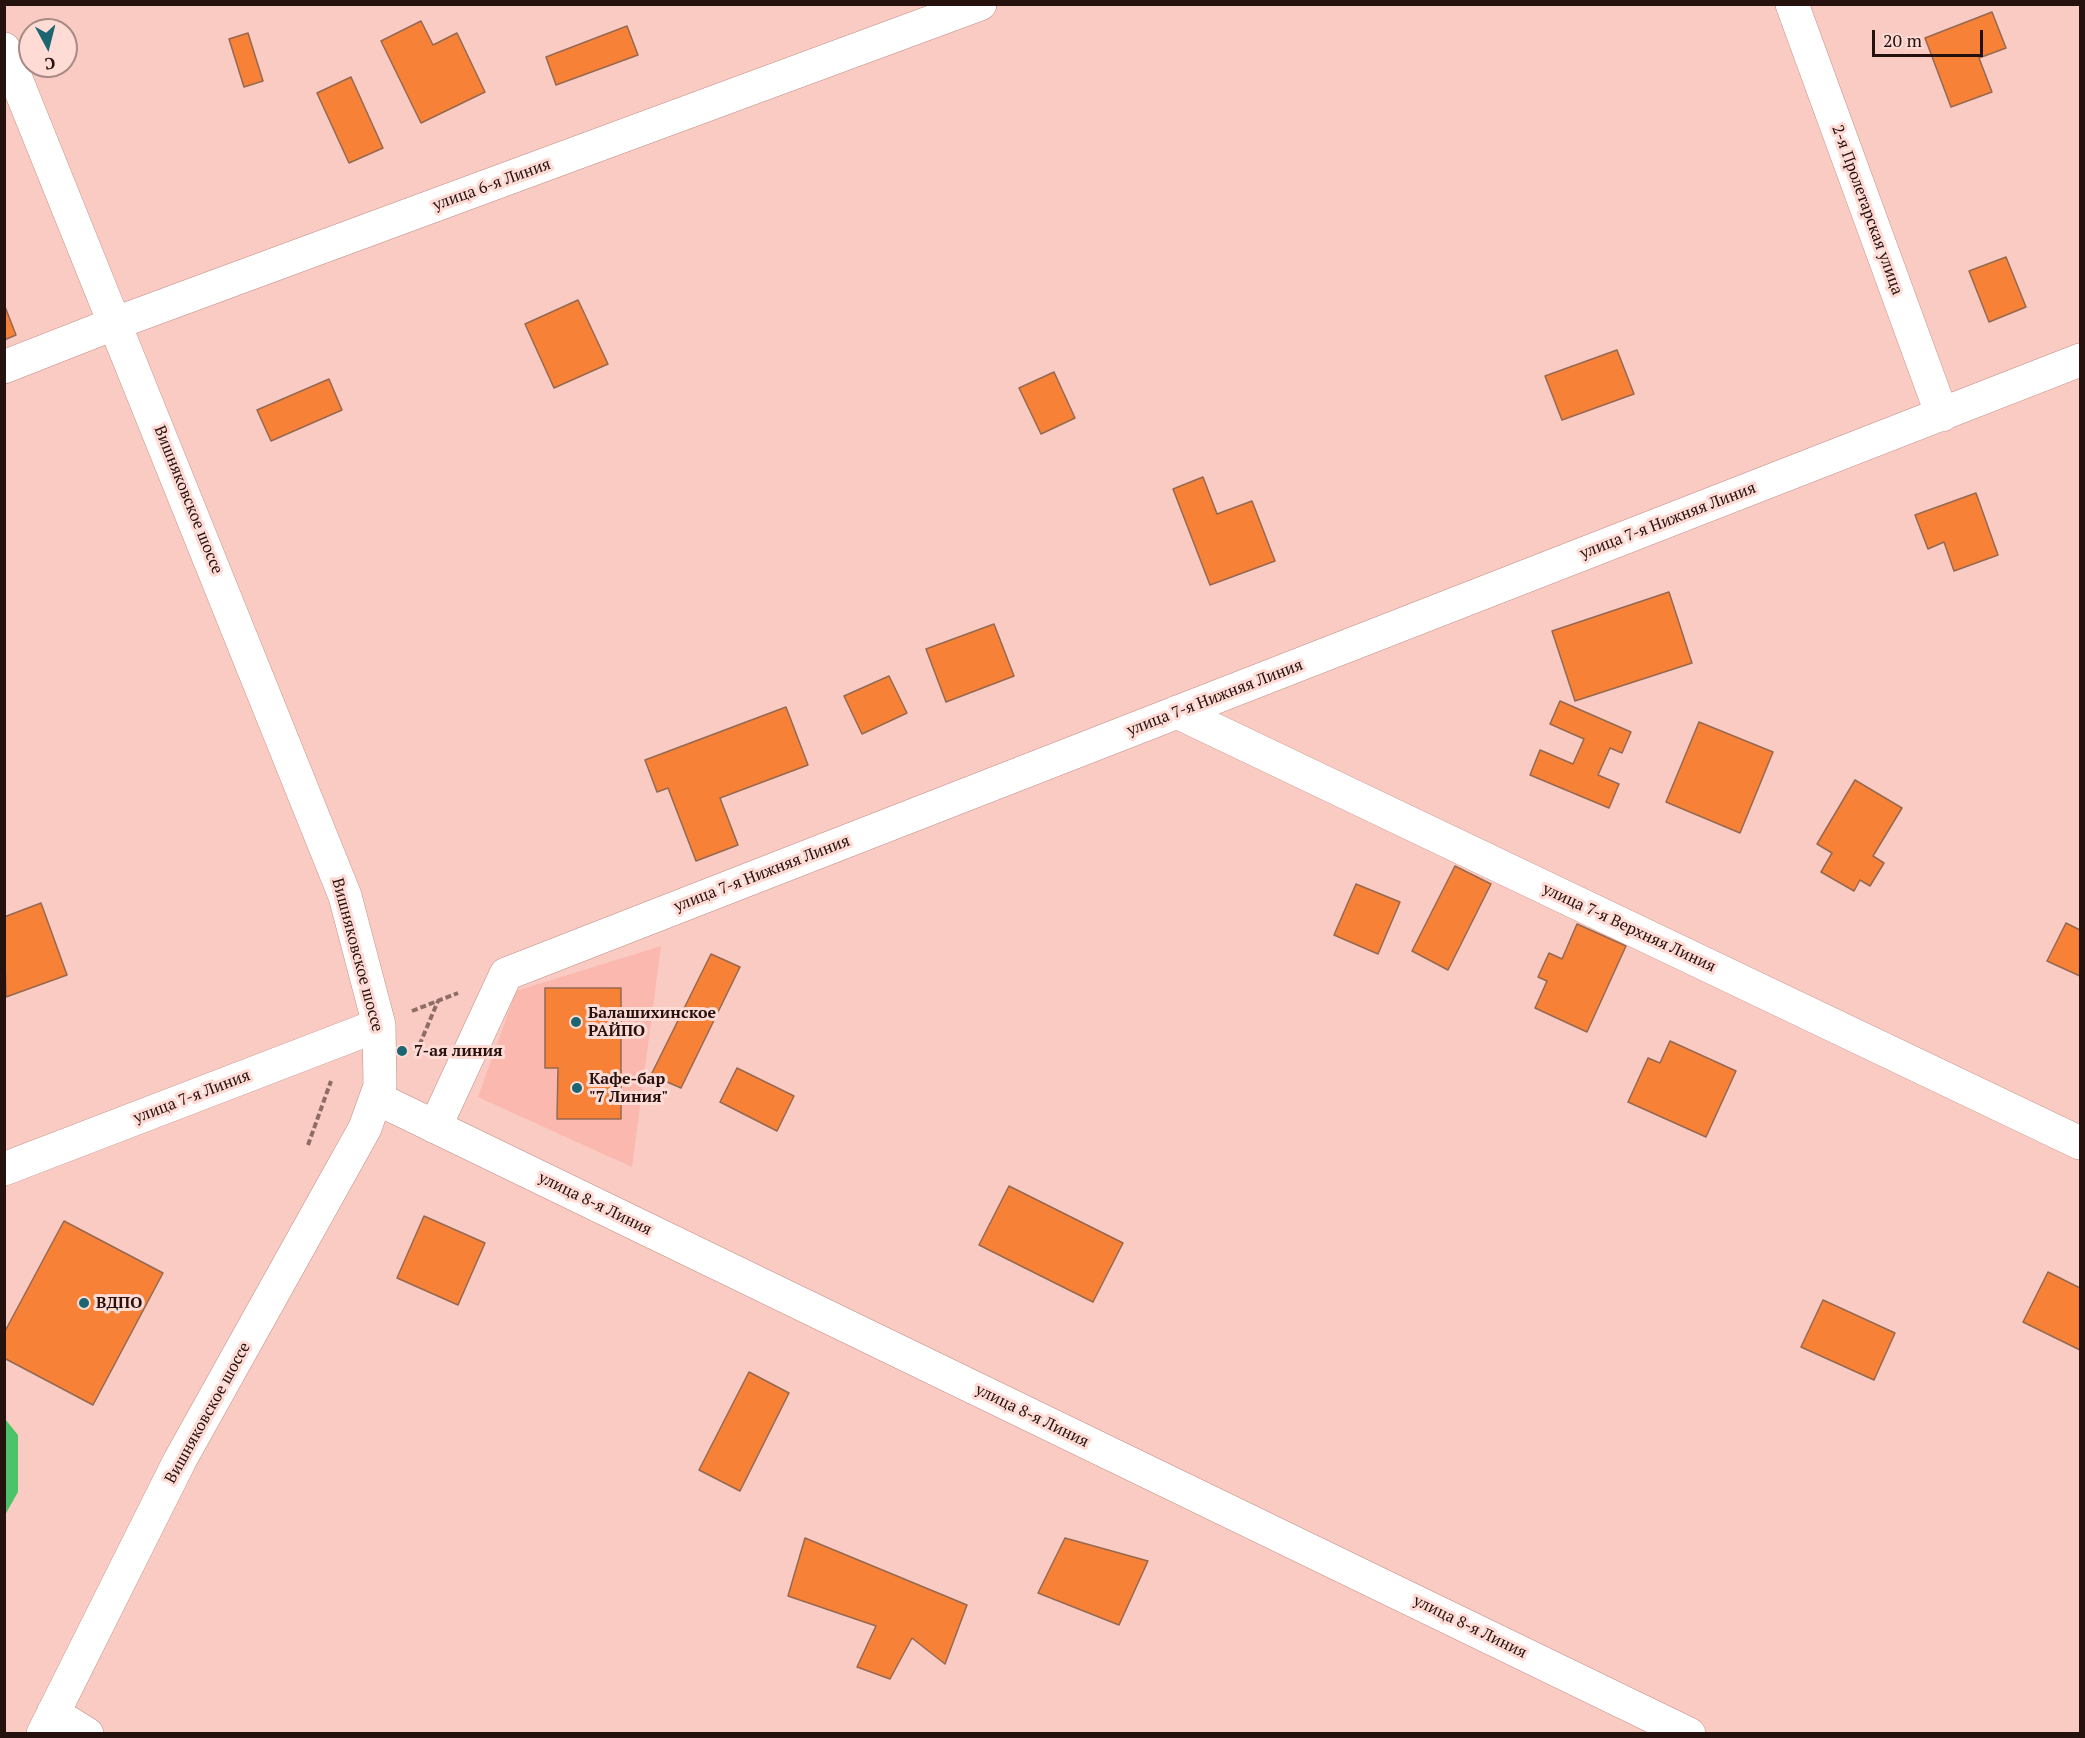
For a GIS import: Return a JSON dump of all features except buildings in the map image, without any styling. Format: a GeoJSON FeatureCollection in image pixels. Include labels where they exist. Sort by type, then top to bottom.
{"type":"FeatureCollection","features":[{"type":"Feature","properties":{"kind":"street","name":"улица 6-я Линия"},"geometry":{"type":"LineString","coordinates":[[4,367],[116,323],[980,4]]}},
{"type":"Feature","properties":{"kind":"street","name":"2-я Пролетарская улица"},"geometry":{"type":"LineString","coordinates":[[1792,4],[1941,415]]}},
{"type":"Feature","properties":{"kind":"street","name":"Вишняковское шоссе"},"geometry":{"type":"LineString","coordinates":[[4,49],[345,896],[379,1025],[380,1086],[365,1128],[349,1161],[180,1460],[48,1724]]}},
{"type":"Feature","properties":{"kind":"street","name":"улица 7-я Нижняя Линия"},"geometry":{"type":"LineString","coordinates":[[506,974],[2080,360]]}},
{"type":"Feature","properties":{"kind":"street","name":"улица 7-я Верхняя Линия"},"geometry":{"type":"LineString","coordinates":[[1177,712],[2080,1143]]}},
{"type":"Feature","properties":{"kind":"street"},"geometry":{"type":"LineString","coordinates":[[435,1126],[506,974]]}},
{"type":"Feature","properties":{"kind":"street","name":"улица 7-я Линия"},"geometry":{"type":"LineString","coordinates":[[4,1169],[379,1025]]}},
{"type":"Feature","properties":{"kind":"street","name":"улица 8-я Линия"},"geometry":{"type":"LineString","coordinates":[[375,1098],[1689,1734]]}},
{"type":"Feature","properties":{"kind":"street"},"geometry":{"type":"LineString","coordinates":[[48,1724],[87,1734]]}},
{"type":"Feature","properties":{"kind":"path"},"geometry":{"type":"LineString","coordinates":[[379,1025],[506,974]]}},
{"type":"Feature","properties":{"kind":"path"},"geometry":{"type":"LineString","coordinates":[[308,1145],[347,1037]]}},
{"type":"Feature","properties":{"kind":"shaded area"},"geometry":{"type":"Polygon","coordinates":[[[661,946],[632,1167],[478,1097],[516,991],[661,946]]]}},
{"type":"Feature","properties":{"kind":"shaded area"},"geometry":{"type":"Polygon","coordinates":[[[5,1419],[18,1435],[18,1492],[5,1515],[5,1419]]]}},
{"type":"Feature","properties":{"kind":"place","name":"Балашихинское РАЙПО"},"geometry":{"type":"Point","coordinates":[576,1022]}},
{"type":"Feature","properties":{"kind":"place","name":"7-ая линия"},"geometry":{"type":"Point","coordinates":[402,1051]}},
{"type":"Feature","properties":{"kind":"place","name":"Кафе-бар \"7 Линия\""},"geometry":{"type":"Point","coordinates":[577,1088]}},
{"type":"Feature","properties":{"kind":"place","name":"ВДПО"},"geometry":{"type":"Point","coordinates":[84,1303]}}]}
